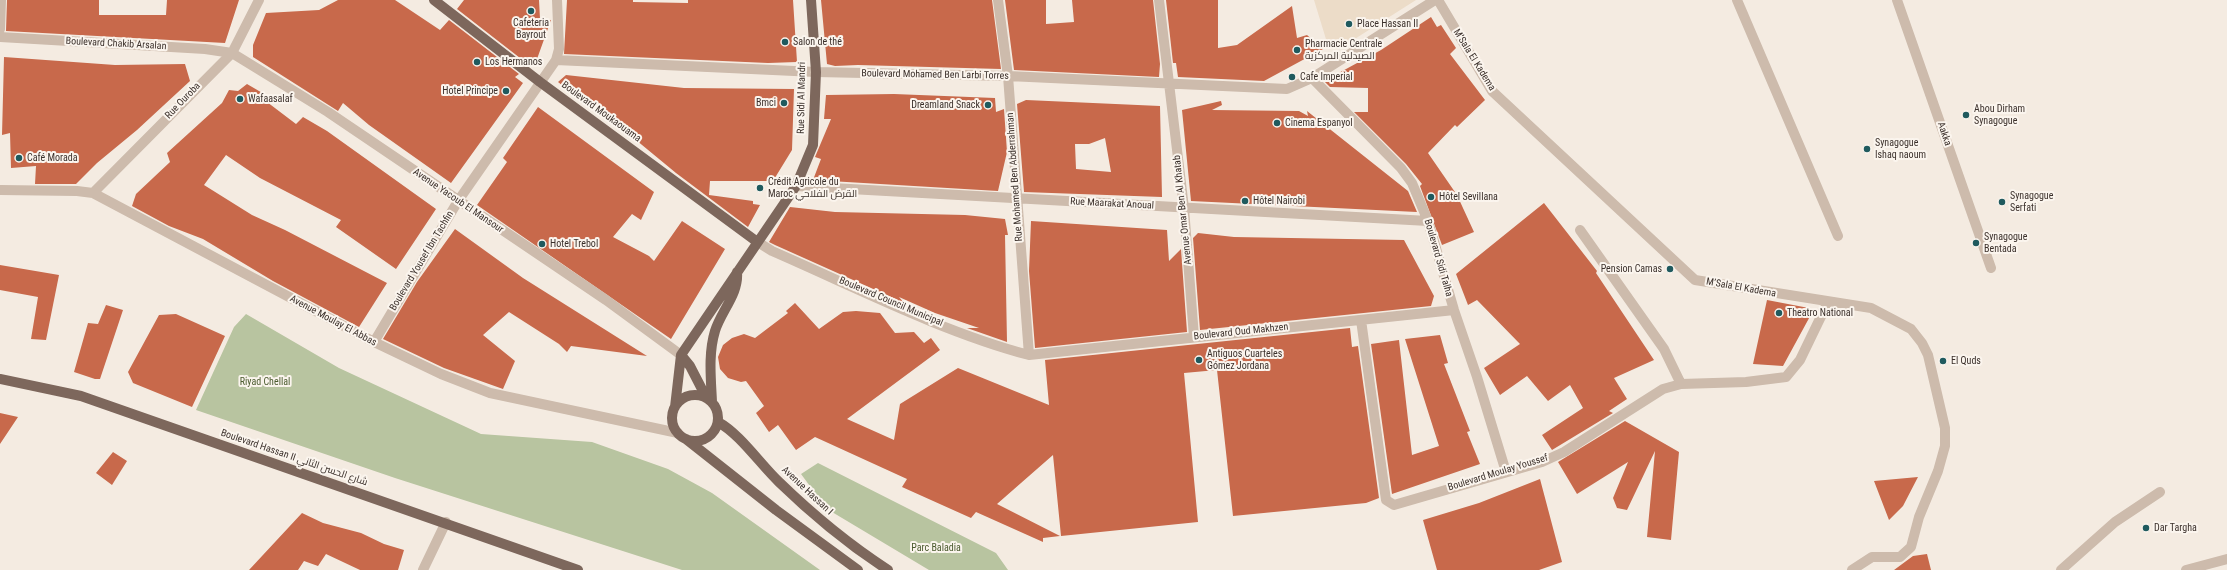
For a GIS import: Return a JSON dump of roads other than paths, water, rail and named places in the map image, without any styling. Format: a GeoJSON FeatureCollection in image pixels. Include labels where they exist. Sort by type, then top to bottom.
{"type":"FeatureCollection","features":[{"type":"Feature","properties":{"kind":"main road","name":"Boulevard Moukaouama"},"geometry":{"type":"LineString","coordinates":[[434,0],[540,82],[756,241]]}},
{"type":"Feature","properties":{"kind":"main road","name":"Rue Sidi Al Mandri"},"geometry":{"type":"LineString","coordinates":[[675,407],[680,355],[737,272],[756,241],[796,186],[813,145],[816,72],[811,0]]}},
{"type":"Feature","properties":{"kind":"main road","name":"Rue Sidi Al Mandri"},"geometry":{"type":"LineString","coordinates":[[709,400],[711,345],[720,319],[737,284],[737,272]]}},
{"type":"Feature","properties":{"kind":"main road"},"geometry":{"type":"LineString","coordinates":[[680,355],[690,366],[709,400],[716,407],[718,422],[710,436],[694,441],[682,436]]}},
{"type":"Feature","properties":{"kind":"main road","name":"Boulevard Hassan II شارع الحسن الثاني"},"geometry":{"type":"LineString","coordinates":[[0,379],[81,396],[414,513],[446,522],[578,570]]}},
{"type":"Feature","properties":{"kind":"main road"},"geometry":{"type":"LineString","coordinates":[[709,400],[692,395],[685,398],[675,407],[672,421],[682,436],[776,510],[858,570]]}},
{"type":"Feature","properties":{"kind":"main road","name":"Avenue Hassan I"},"geometry":{"type":"LineString","coordinates":[[718,422],[729,429],[780,483],[823,523],[888,570]]}},
{"type":"Feature","properties":{"kind":"street"},"geometry":{"type":"LineString","coordinates":[[0,0],[0,29]]}},
{"type":"Feature","properties":{"kind":"street","name":"Rue Ouroba"},"geometry":{"type":"LineString","coordinates":[[93,193],[232,53],[259,0]]}},
{"type":"Feature","properties":{"kind":"street"},"geometry":{"type":"LineString","coordinates":[[556,60],[559,49],[557,0]]}},
{"type":"Feature","properties":{"kind":"street","name":"Rue Mohamed Ben Abderrahman"},"geometry":{"type":"LineString","coordinates":[[998,0],[1008,76],[1016,199],[1029,355]]}},
{"type":"Feature","properties":{"kind":"street","name":"Avenue Omar Ben Al Khatab"},"geometry":{"type":"LineString","coordinates":[[1159,0],[1184,208],[1194,337]]}},
{"type":"Feature","properties":{"kind":"street","name":"Boulevard Mohamed Ben Larbi Torres"},"geometry":{"type":"LineString","coordinates":[[556,60],[816,72],[1008,76],[1287,89],[1312,78],[1436,0]]}},
{"type":"Feature","properties":{"kind":"street","name":"M’Sala El Kadema"},"geometry":{"type":"LineString","coordinates":[[1436,0],[1492,91],[1695,280],[1871,308],[1892,317],[1911,329],[1928,355],[1942,414],[1945,446],[1938,471],[1919,517],[1911,547],[1902,556],[1872,557],[1852,570]]}},
{"type":"Feature","properties":{"kind":"street"},"geometry":{"type":"LineString","coordinates":[[1738,0],[1838,236]]}},
{"type":"Feature","properties":{"kind":"street","name":"Aakka"},"geometry":{"type":"LineString","coordinates":[[1897,0],[1991,268]]}},
{"type":"Feature","properties":{"kind":"street","name":"Boulevard Chakib Arsalan"},"geometry":{"type":"LineString","coordinates":[[0,37],[205,48],[232,53]]}},
{"type":"Feature","properties":{"kind":"street","name":"Avenue Yacoub El Mansour"},"geometry":{"type":"LineString","coordinates":[[232,53],[328,112],[606,300],[680,355]]}},
{"type":"Feature","properties":{"kind":"street","name":"Boulevard Yousef Ibn Tachfin"},"geometry":{"type":"LineString","coordinates":[[374,342],[458,201],[556,60]]}},
{"type":"Feature","properties":{"kind":"street","name":"Boulevard Sidi Talha"},"geometry":{"type":"LineString","coordinates":[[1312,78],[1401,168],[1412,183],[1428,221],[1454,310],[1478,377],[1506,472]]}},
{"type":"Feature","properties":{"kind":"street","name":"Rue Maarakat Anoual"},"geometry":{"type":"LineString","coordinates":[[796,186],[1428,221]]}},
{"type":"Feature","properties":{"kind":"street","name":"Avenue Moulay El Abbas"},"geometry":{"type":"LineString","coordinates":[[0,190],[77,190],[93,193],[374,342],[441,374],[490,393],[682,436]]}},
{"type":"Feature","properties":{"kind":"street"},"geometry":{"type":"LineString","coordinates":[[1580,230],[1664,349],[1681,384]]}},
{"type":"Feature","properties":{"kind":"street","name":"Boulevard Council Municipal"},"geometry":{"type":"LineString","coordinates":[[756,241],[772,251],[912,312],[984,342],[1029,355]]}},
{"type":"Feature","properties":{"kind":"street","name":"Boulevard Moulay Youssef"},"geometry":{"type":"LineString","coordinates":[[1361,320],[1386,500],[1393,505],[1401,504],[1433,493],[1542,462],[1564,452],[1663,389],[1681,384],[1746,382],[1786,377],[1800,360],[1828,302]]}},
{"type":"Feature","properties":{"kind":"street","name":"Boulevard Oud Makhzen"},"geometry":{"type":"LineString","coordinates":[[1029,355],[1454,310]]}},
{"type":"Feature","properties":{"kind":"street"},"geometry":{"type":"LineString","coordinates":[[2061,570],[2115,522],[2160,492]]}},
{"type":"Feature","properties":{"kind":"street"},"geometry":{"type":"LineString","coordinates":[[423,570],[446,522]]}},
{"type":"Feature","properties":{"kind":"street"},"geometry":{"type":"LineString","coordinates":[[2186,570],[2227,559]]}},
{"type":"Feature","properties":{"kind":"place","name":"Cafeteria Bayrout"},"geometry":{"type":"Point","coordinates":[531,11]}},
{"type":"Feature","properties":{"kind":"place","name":"Place Hassan II"},"geometry":{"type":"Point","coordinates":[1349,24]}},
{"type":"Feature","properties":{"kind":"place","name":"Salon de thé"},"geometry":{"type":"Point","coordinates":[785,42]}},
{"type":"Feature","properties":{"kind":"place","name":"Pharmacie Centrale الصيدلية المركزية"},"geometry":{"type":"Point","coordinates":[1297,50]}},
{"type":"Feature","properties":{"kind":"place","name":"Los Hermanos"},"geometry":{"type":"Point","coordinates":[477,62]}},
{"type":"Feature","properties":{"kind":"place","name":"Cafe Imperial"},"geometry":{"type":"Point","coordinates":[1292,77]}},
{"type":"Feature","properties":{"kind":"place","name":"Hotel Principe"},"geometry":{"type":"Point","coordinates":[506,91]}},
{"type":"Feature","properties":{"kind":"place","name":"Wafaasalaf"},"geometry":{"type":"Point","coordinates":[240,99]}},
{"type":"Feature","properties":{"kind":"place","name":"Bmci"},"geometry":{"type":"Point","coordinates":[784,103]}},
{"type":"Feature","properties":{"kind":"place","name":"Dreamland Snack"},"geometry":{"type":"Point","coordinates":[988,105]}},
{"type":"Feature","properties":{"kind":"place","name":"Abou Dirham Synagogue"},"geometry":{"type":"Point","coordinates":[1966,115]}},
{"type":"Feature","properties":{"kind":"place","name":"Cinema Espanyol"},"geometry":{"type":"Point","coordinates":[1277,123]}},
{"type":"Feature","properties":{"kind":"place","name":"Synagogue Ishaq naoum"},"geometry":{"type":"Point","coordinates":[1867,149]}},
{"type":"Feature","properties":{"kind":"place","name":"Café Morada"},"geometry":{"type":"Point","coordinates":[19,158]}},
{"type":"Feature","properties":{"kind":"place","name":"Crédit Agricole du Maroc القرض الفلاحي"},"geometry":{"type":"Point","coordinates":[760,188]}},
{"type":"Feature","properties":{"kind":"place","name":"Hôtel Sevillana"},"geometry":{"type":"Point","coordinates":[1431,197]}},
{"type":"Feature","properties":{"kind":"place","name":"Hôtel Nairobi"},"geometry":{"type":"Point","coordinates":[1245,201]}},
{"type":"Feature","properties":{"kind":"place","name":"Synagogue Serfati"},"geometry":{"type":"Point","coordinates":[2002,202]}},
{"type":"Feature","properties":{"kind":"place","name":"Synagogue Bentada"},"geometry":{"type":"Point","coordinates":[1976,243]}},
{"type":"Feature","properties":{"kind":"place","name":"Hotel Trebol"},"geometry":{"type":"Point","coordinates":[542,244]}},
{"type":"Feature","properties":{"kind":"place","name":"Pension Camas"},"geometry":{"type":"Point","coordinates":[1670,269]}},
{"type":"Feature","properties":{"kind":"place","name":"Theatro National"},"geometry":{"type":"Point","coordinates":[1779,313]}},
{"type":"Feature","properties":{"kind":"place","name":"Antiguos Cuarteles Gómez Jordana"},"geometry":{"type":"Point","coordinates":[1199,360]}},
{"type":"Feature","properties":{"kind":"place","name":"El Quds"},"geometry":{"type":"Point","coordinates":[1943,361]}},
{"type":"Feature","properties":{"kind":"place","name":"Dar Targha"},"geometry":{"type":"Point","coordinates":[2146,528]}},
{"type":"Feature","properties":{"kind":"park label","name":"Riyad Chellal"},"geometry":{"type":"Point","coordinates":[265,382]}},
{"type":"Feature","properties":{"kind":"park label","name":"Parc Baladia"},"geometry":{"type":"Point","coordinates":[936,548]}}]}
